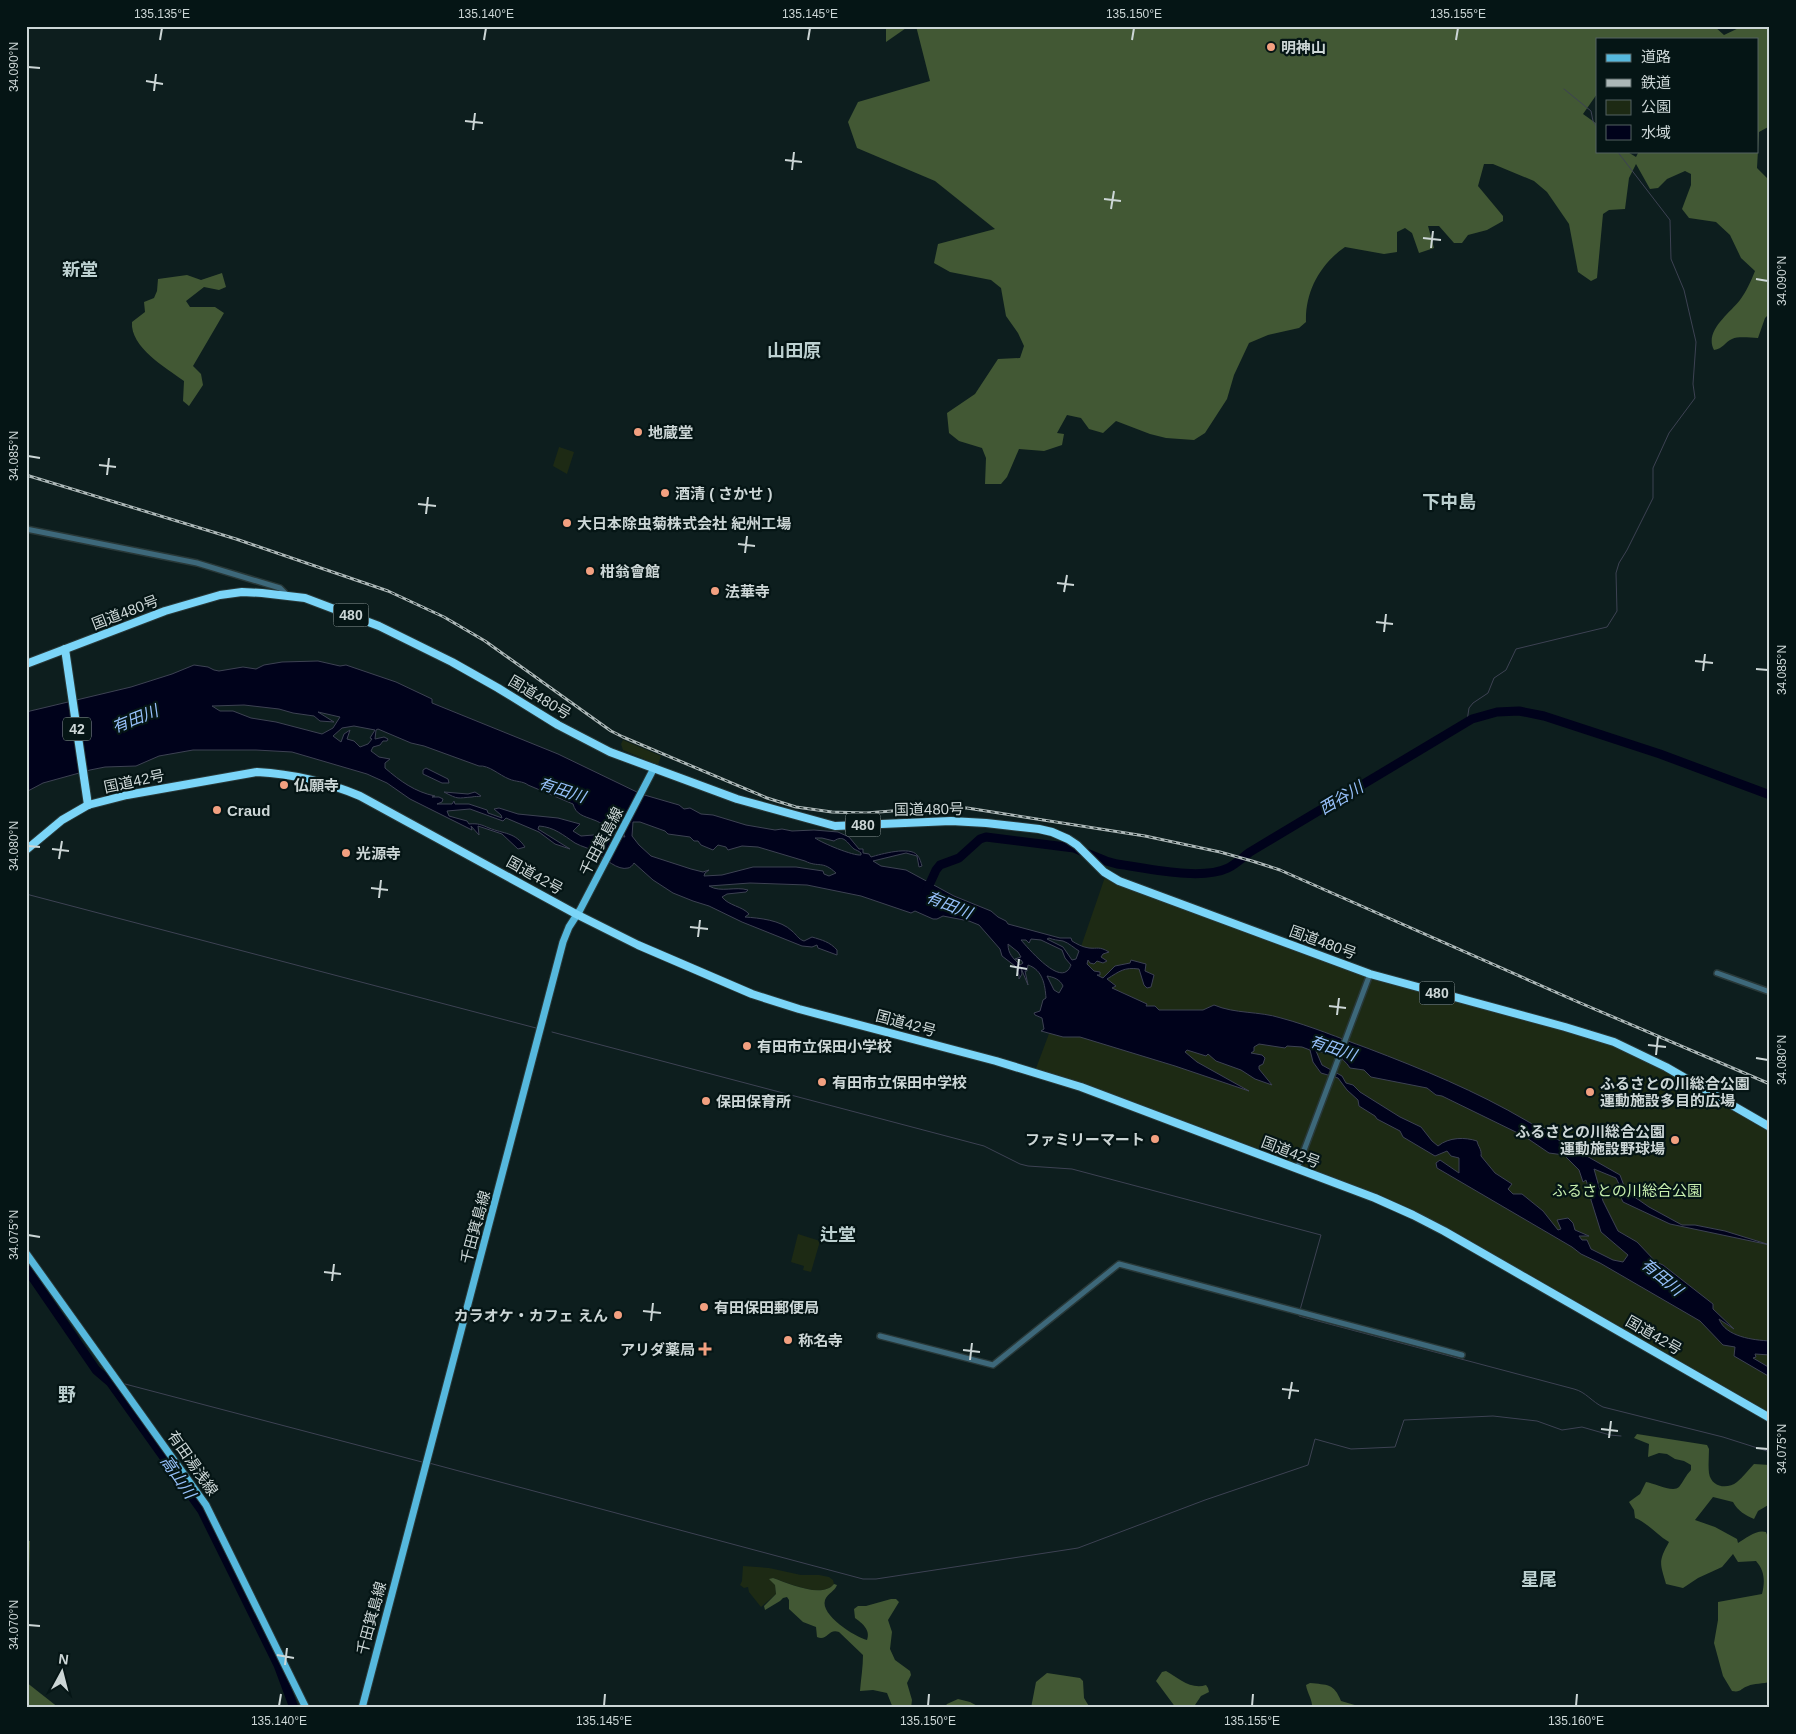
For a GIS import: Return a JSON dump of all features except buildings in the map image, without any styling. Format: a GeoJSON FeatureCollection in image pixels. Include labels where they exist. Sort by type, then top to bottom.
{"type":"FeatureCollection","features":[{"type":"Feature","properties":{"kind":"highway","name":"国道480号"},"geometry":{"type":"LineString","coordinates":[[26,664],[165,611],[220,595],[242,592],[305,598],[328,605],[379,626],[498,688],[593,744],[653,771],[743,801],[835,826],[951,822],[1024,826],[1052,832],[1066,837],[1077,845],[1100,868],[1119,881],[1369,976],[1565,1027],[1614,1042],[1666,1067],[1770,1127]]}},
{"type":"Feature","properties":{"kind":"highway","name":"42"},"geometry":{"type":"LineString","coordinates":[[65,649],[88,803]]}},
{"type":"Feature","properties":{"kind":"highway","name":"国道42号"},"geometry":{"type":"LineString","coordinates":[[26,850],[62,820],[88,803],[257,772],[306,778],[338,786],[578,912],[638,946],[752,994],[800,1009],[1040,1074],[1298,1167],[1375,1198],[1429,1223],[1770,1418]]}},
{"type":"Feature","properties":{"kind":"main road","name":"千田箕島線"},"geometry":{"type":"LineString","coordinates":[[362,1708],[563,942],[653,771]]}},
{"type":"Feature","properties":{"kind":"main road","name":"有田湯浅線"},"geometry":{"type":"LineString","coordinates":[[26,1253],[206,1505],[306,1708]]}},
{"type":"Feature","properties":{"kind":"street"},"geometry":{"type":"LineString","coordinates":[[26,529],[197,563],[280,588],[287,595]]}},
{"type":"Feature","properties":{"kind":"street"},"geometry":{"type":"LineString","coordinates":[[1716,973],[1770,992]]}},
{"type":"Feature","properties":{"kind":"street"},"geometry":{"type":"LineString","coordinates":[[1298,1167],[1369,976]]}},
{"type":"Feature","properties":{"kind":"street"},"geometry":{"type":"LineString","coordinates":[[880,1336],[993,1365],[1120,1264],[1462,1355]]}},
{"type":"Feature","properties":{"kind":"green space"},"geometry":{"type":"Polygon","coordinates":[[[886,26],[909,26],[886,42],[886,26]]]}},
{"type":"Feature","properties":{"kind":"green space"},"geometry":{"type":"Polygon","coordinates":[[[916,26],[1714,26],[1724,35],[1743,26],[1770,26],[1770,126],[1759,132],[1758,150],[1758,38],[1596,38],[1596,95],[1583,114],[1596,123],[1596,152],[1628,152],[1636,157],[1638,152],[1758,152],[1757,168],[1770,181],[1770,313],[1765,318],[1758,338],[1735,338],[1714,350],[1712,336],[1715,330],[1742,297],[1755,271],[1741,258],[1730,235],[1716,222],[1689,218],[1682,209],[1691,185],[1691,174],[1685,171],[1667,179],[1658,188],[1650,189],[1636,164],[1629,178],[1625,209],[1609,210],[1603,214],[1597,278],[1591,281],[1578,272],[1569,224],[1547,192],[1534,181],[1493,164],[1484,164],[1478,186],[1503,216],[1503,221],[1487,230],[1468,235],[1462,243],[1454,243],[1439,226],[1428,226],[1434,248],[1419,253],[1412,233],[1405,228],[1397,232],[1397,252],[1384,254],[1345,247],[1321,270],[1308,300],[1306,322],[1299,328],[1268,335],[1249,343],[1234,375],[1227,399],[1205,433],[1194,440],[1166,438],[1116,421],[1103,433],[1089,429],[1081,418],[1067,415],[1057,433],[1064,434],[1062,445],[1044,451],[1019,449],[1007,477],[1001,484],[985,484],[986,458],[982,448],[959,441],[949,433],[947,413],[975,394],[998,359],[1020,358],[1024,346],[1018,333],[1006,316],[1001,288],[991,280],[950,272],[934,263],[938,244],[995,229],[935,181],[857,148],[848,122],[858,102],[930,81],[916,26]]]}},
{"type":"Feature","properties":{"kind":"green space"},"geometry":{"type":"Polygon","coordinates":[[[222,273],[226,287],[219,290],[204,287],[186,301],[190,307],[215,307],[224,313],[193,366],[201,374],[203,385],[189,406],[183,401],[184,381],[150,356],[137,340],[132,322],[145,312],[144,302],[154,298],[158,279],[187,275],[201,280],[222,273]]]}},
{"type":"Feature","properties":{"kind":"green space"},"geometry":{"type":"Polygon","coordinates":[[[559,447],[574,452],[567,474],[553,466],[559,447]]]}},
{"type":"Feature","properties":{"kind":"green space"},"geometry":{"type":"Polygon","coordinates":[[[623,740],[661,756],[658,765],[623,750],[621,744],[623,740]]]}},
{"type":"Feature","properties":{"kind":"green space","name":"ふるさとの川総合公園"},"geometry":{"type":"Polygon","coordinates":[[[1105,877],[1117,884],[1270,939],[1614,1045],[1652,1062],[1770,1129],[1770,1416],[1431,1222],[1035,1071],[1105,877]]]}},
{"type":"Feature","properties":{"kind":"green space"},"geometry":{"type":"Polygon","coordinates":[[[798,1234],[820,1241],[811,1272],[803,1270],[804,1266],[791,1262],[798,1234]]]}},
{"type":"Feature","properties":{"kind":"green space"},"geometry":{"type":"Polygon","coordinates":[[[1637,1434],[1707,1445],[1709,1449],[1710,1478],[1720,1486],[1729,1486],[1737,1482],[1754,1464],[1770,1465],[1770,1504],[1758,1511],[1754,1519],[1737,1508],[1733,1502],[1713,1497],[1695,1520],[1715,1527],[1737,1539],[1738,1543],[1755,1533],[1766,1532],[1770,1543],[1770,1682],[1753,1684],[1739,1691],[1732,1691],[1723,1676],[1714,1643],[1718,1620],[1718,1602],[1762,1594],[1764,1581],[1761,1569],[1756,1561],[1738,1562],[1733,1554],[1722,1567],[1698,1578],[1683,1588],[1666,1584],[1661,1563],[1669,1542],[1635,1518],[1634,1510],[1629,1502],[1640,1494],[1646,1482],[1676,1489],[1691,1470],[1691,1465],[1667,1454],[1659,1453],[1648,1457],[1649,1444],[1634,1438],[1637,1434]]]}},
{"type":"Feature","properties":{"kind":"green space"},"geometry":{"type":"Polygon","coordinates":[[[26,1540],[30,1541],[28,1620],[26,1624],[26,1540]]]}},
{"type":"Feature","properties":{"kind":"green space"},"geometry":{"type":"Polygon","coordinates":[[[743,1566],[769,1568],[801,1575],[819,1575],[829,1577],[833,1580],[834,1584],[829,1588],[814,1590],[773,1578],[770,1579],[775,1585],[776,1594],[761,1607],[749,1592],[748,1587],[744,1588],[740,1585],[743,1566]]]}},
{"type":"Feature","properties":{"kind":"green space"},"geometry":{"type":"Polygon","coordinates":[[[773,1578],[813,1590],[822,1590],[834,1584],[837,1585],[825,1600],[828,1612],[847,1630],[867,1640],[867,1630],[855,1618],[854,1609],[858,1606],[896,1599],[899,1602],[888,1620],[892,1632],[890,1649],[895,1660],[910,1671],[911,1675],[907,1683],[912,1700],[911,1708],[893,1708],[887,1693],[873,1690],[860,1691],[863,1655],[839,1632],[832,1632],[823,1638],[817,1637],[816,1627],[803,1622],[789,1609],[787,1597],[765,1610],[764,1606],[776,1594],[775,1585],[769,1579],[773,1578]]]}},
{"type":"Feature","properties":{"kind":"green space"},"geometry":{"type":"Polygon","coordinates":[[[1166,1671],[1190,1685],[1206,1685],[1209,1692],[1201,1696],[1193,1708],[1176,1708],[1156,1681],[1162,1672],[1166,1671]]]}},
{"type":"Feature","properties":{"kind":"green space"},"geometry":{"type":"Polygon","coordinates":[[[1047,1673],[1080,1678],[1083,1681],[1084,1698],[1090,1708],[1031,1708],[1036,1682],[1047,1673]]]}},
{"type":"Feature","properties":{"kind":"green space"},"geometry":{"type":"Polygon","coordinates":[[[26,1682],[59,1708],[26,1708],[26,1682]]]}},
{"type":"Feature","properties":{"kind":"green space"},"geometry":{"type":"Polygon","coordinates":[[[1310,1683],[1329,1686],[1336,1691],[1341,1701],[1365,1708],[1312,1708],[1312,1702],[1306,1685],[1310,1683]]]}},
{"type":"Feature","properties":{"kind":"green space"},"geometry":{"type":"Polygon","coordinates":[[[958,1699],[970,1702],[981,1708],[944,1708],[947,1704],[958,1699]]]}},
{"type":"Feature","properties":{"kind":"water","name":"有田川"},"geometry":{"type":"Polygon","coordinates":[[[318,661],[340,666],[346,665],[396,682],[432,699],[432,703],[558,754],[641,794],[679,805],[684,809],[690,808],[701,814],[713,815],[746,825],[775,830],[838,832],[849,837],[859,849],[863,849],[863,853],[869,854],[871,857],[902,851],[913,852],[917,855],[919,858],[922,866],[919,867],[917,856],[906,853],[873,861],[881,866],[906,870],[954,896],[991,911],[1008,924],[1060,938],[1071,938],[1072,941],[1082,946],[1106,950],[1109,952],[1101,957],[1107,961],[1103,963],[1097,961],[1094,964],[1088,960],[1087,964],[1094,971],[1100,972],[1100,975],[1097,975],[1103,978],[1115,966],[1130,963],[1131,960],[1146,964],[1145,971],[1154,975],[1151,987],[1147,988],[1144,985],[1139,969],[1122,970],[1107,979],[1116,986],[1112,988],[1147,1004],[1146,1006],[1155,1006],[1159,1010],[1203,1010],[1214,1005],[1230,1010],[1273,1016],[1367,1048],[1468,1090],[1544,1129],[1555,1138],[1620,1175],[1626,1191],[1649,1207],[1682,1225],[1695,1225],[1725,1231],[1770,1245],[1670,1224],[1623,1202],[1618,1191],[1621,1188],[1616,1178],[1594,1169],[1603,1201],[1618,1231],[1637,1242],[1656,1262],[1663,1265],[1713,1304],[1713,1309],[1734,1329],[1719,1319],[1728,1330],[1748,1338],[1770,1341],[1770,1355],[1755,1354],[1756,1357],[1753,1358],[1770,1368],[1770,1377],[1734,1356],[1735,1347],[1723,1345],[1700,1321],[1581,1254],[1437,1168],[1436,1163],[1440,1160],[1459,1173],[1459,1158],[1451,1156],[1447,1151],[1435,1156],[1403,1137],[1400,1131],[1377,1119],[1359,1106],[1358,1100],[1338,1078],[1321,1073],[1313,1062],[1310,1050],[1302,1047],[1287,1046],[1285,1048],[1259,1044],[1254,1047],[1254,1051],[1251,1053],[1262,1055],[1265,1058],[1259,1069],[1272,1085],[1255,1079],[1241,1070],[1216,1061],[1208,1054],[1206,1056],[1187,1050],[1185,1052],[1197,1062],[1249,1091],[1080,1037],[1063,1037],[1041,1031],[1044,1029],[1042,1018],[1034,1013],[1040,1011],[1043,1000],[1046,998],[1044,983],[1040,974],[1028,965],[1027,971],[1025,971],[1028,985],[1021,968],[1022,974],[1019,979],[1015,966],[1002,956],[1000,949],[979,925],[969,921],[943,916],[933,919],[915,911],[911,913],[861,896],[807,885],[750,883],[709,886],[718,889],[748,890],[746,892],[727,894],[722,897],[746,911],[749,914],[745,917],[770,920],[782,924],[804,941],[812,937],[826,942],[837,950],[837,955],[818,948],[817,945],[812,947],[802,946],[742,922],[709,906],[673,893],[653,880],[634,863],[628,868],[620,868],[594,851],[575,843],[549,828],[539,826],[538,829],[570,849],[555,844],[539,832],[506,818],[503,821],[470,809],[447,811],[449,816],[467,821],[469,824],[480,824],[513,836],[525,847],[518,849],[502,834],[478,826],[479,835],[471,826],[472,830],[410,799],[387,783],[367,774],[292,752],[193,750],[159,756],[136,766],[105,767],[90,770],[43,783],[26,792],[26,712],[131,687],[194,665],[219,671],[243,667],[256,669],[264,665],[282,662],[318,661]],[[244,705],[212,706],[220,711],[233,711],[251,718],[276,722],[322,734],[333,728],[340,717],[318,712],[334,722],[320,721],[314,716],[279,709],[244,705]],[[354,726],[342,728],[333,736],[341,742],[344,734],[350,730],[347,739],[354,741],[360,747],[368,744],[375,730],[354,726]],[[378,729],[376,730],[375,739],[384,737],[388,739],[380,745],[373,747],[371,751],[379,757],[390,759],[385,763],[385,768],[414,789],[435,796],[432,797],[443,799],[442,802],[437,804],[452,804],[454,801],[455,804],[469,804],[487,810],[488,813],[502,818],[494,809],[499,808],[518,814],[558,818],[580,824],[573,831],[581,836],[606,834],[625,837],[622,831],[614,828],[609,823],[607,823],[609,826],[607,826],[581,815],[576,811],[573,804],[524,783],[509,779],[486,767],[411,743],[378,729]],[[633,822],[632,836],[651,856],[703,872],[709,870],[704,876],[722,875],[753,867],[796,867],[823,871],[824,874],[829,876],[836,873],[824,865],[810,863],[758,847],[742,846],[728,850],[726,847],[718,845],[713,850],[701,845],[690,837],[668,834],[665,831],[640,822],[633,822]],[[815,838],[831,846],[861,855],[843,839],[840,838],[834,841],[815,838]],[[1031,939],[1029,943],[1026,940],[1021,940],[1049,968],[1062,973],[1069,969],[1071,965],[1065,958],[1062,950],[1041,940],[1031,939]],[[1047,939],[1063,947],[1072,960],[1076,959],[1079,951],[1063,941],[1047,939]],[[1008,944],[1013,958],[1020,965],[1023,963],[1021,960],[1015,959],[1021,957],[1008,944]],[[1047,976],[1054,990],[1059,993],[1063,986],[1058,980],[1047,976]],[[1316,1051],[1322,1065],[1342,1076],[1346,1083],[1353,1085],[1360,1092],[1400,1117],[1421,1127],[1438,1146],[1447,1141],[1457,1139],[1477,1141],[1481,1156],[1495,1173],[1512,1184],[1508,1189],[1513,1194],[1522,1194],[1543,1211],[1558,1230],[1561,1229],[1557,1220],[1568,1218],[1573,1223],[1575,1230],[1589,1236],[1579,1236],[1582,1240],[1587,1240],[1591,1249],[1613,1260],[1623,1262],[1628,1255],[1601,1232],[1586,1180],[1583,1182],[1579,1170],[1564,1155],[1549,1153],[1524,1136],[1442,1096],[1436,1095],[1427,1088],[1371,1077],[1364,1070],[1350,1068],[1343,1060],[1336,1056],[1316,1051]]]}},
{"type":"Feature","properties":{"kind":"water"},"geometry":{"type":"Polygon","coordinates":[[[426,768],[448,779],[449,783],[442,783],[423,774],[423,770],[426,768]]]}},
{"type":"Feature","properties":{"kind":"water"},"geometry":{"type":"Polygon","coordinates":[[[444,792],[468,794],[475,792],[481,796],[458,798],[444,792]]]}},
{"type":"Feature","properties":{"kind":"waterway"},"geometry":{"type":"LineString","coordinates":[[1564,89],[1591,111],[1596,126]]}},
{"type":"Feature","properties":{"kind":"waterway"},"geometry":{"type":"LineString","coordinates":[[1467,721],[1469,708],[1488,693],[1494,678],[1506,670],[1516,649],[1607,627],[1617,611],[1616,573],[1619,563],[1653,498],[1653,468],[1669,433],[1695,398],[1693,384],[1696,342],[1684,290],[1671,259],[1670,220],[1618,152]]}},
{"type":"Feature","properties":{"kind":"waterway","name":"西谷川"},"geometry":{"type":"LineString","coordinates":[[926,892],[940,865],[959,858],[980,839],[986,837],[1074,848],[1117,864],[1189,874],[1217,872],[1228,868],[1250,852],[1472,719],[1497,712],[1519,711],[1544,716],[1660,754],[1770,795]]}},
{"type":"Feature","properties":{"kind":"waterway"},"geometry":{"type":"LineString","coordinates":[[26,894],[536,1028]]}},
{"type":"Feature","properties":{"kind":"waterway"},"geometry":{"type":"LineString","coordinates":[[552,1032],[984,1146],[1020,1164],[1072,1169],[1321,1235],[1300,1310]]}},
{"type":"Feature","properties":{"kind":"waterway","name":"高山川"},"geometry":{"type":"LineString","coordinates":[[26,1268],[96,1370],[110,1382],[202,1511],[278,1665],[294,1708]]}},
{"type":"Feature","properties":{"kind":"waterway"},"geometry":{"type":"LineString","coordinates":[[1299,1314],[1299,1316],[1574,1389],[1582,1392],[1603,1407],[1723,1437],[1770,1452]]}},
{"type":"Feature","properties":{"kind":"waterway"},"geometry":{"type":"LineString","coordinates":[[125,1384],[422,1462]]}},
{"type":"Feature","properties":{"kind":"waterway"},"geometry":{"type":"LineString","coordinates":[[429,1463],[863,1579],[876,1579],[1078,1548],[1205,1500],[1308,1465],[1315,1439],[1351,1449],[1395,1447],[1404,1420],[1493,1416],[1537,1421],[1562,1430],[1582,1427],[1621,1436]]}},
{"type":"Feature","properties":{"kind":"railway"},"geometry":{"type":"LineString","coordinates":[[26,475],[236,539],[388,591],[444,617],[485,641],[611,731],[767,798],[796,807],[832,812],[866,813],[930,808],[967,808],[1145,836],[1252,861],[1280,870],[1578,1002],[1770,1084]]}},
{"type":"Feature","properties":{"kind":"place","name":"明神山"},"geometry":{"type":"Point","coordinates":[1271,47]}},
{"type":"Feature","properties":{"kind":"place","name":"地蔵堂"},"geometry":{"type":"Point","coordinates":[638,432]}},
{"type":"Feature","properties":{"kind":"place","name":"酒清 ( さかせ )"},"geometry":{"type":"Point","coordinates":[665,493]}},
{"type":"Feature","properties":{"kind":"place","name":"大日本除虫菊株式会社 紀州工場"},"geometry":{"type":"Point","coordinates":[567,523]}},
{"type":"Feature","properties":{"kind":"place","name":"柑翁會館"},"geometry":{"type":"Point","coordinates":[590,571]}},
{"type":"Feature","properties":{"kind":"place","name":"法華寺"},"geometry":{"type":"Point","coordinates":[715,591]}},
{"type":"Feature","properties":{"kind":"place","name":"仏願寺"},"geometry":{"type":"Point","coordinates":[284,785]}},
{"type":"Feature","properties":{"kind":"place","name":"Craud"},"geometry":{"type":"Point","coordinates":[217,810]}},
{"type":"Feature","properties":{"kind":"place","name":"光源寺"},"geometry":{"type":"Point","coordinates":[346,853]}},
{"type":"Feature","properties":{"kind":"place","name":"有田市立保田小学校"},"geometry":{"type":"Point","coordinates":[747,1046]}},
{"type":"Feature","properties":{"kind":"place","name":"有田市立保田中学校"},"geometry":{"type":"Point","coordinates":[822,1082]}},
{"type":"Feature","properties":{"kind":"place","name":"ふるさとの川総合公園 運動施設多目的広場"},"geometry":{"type":"Point","coordinates":[1590,1092]}},
{"type":"Feature","properties":{"kind":"place","name":"保田保育所"},"geometry":{"type":"Point","coordinates":[706,1101]}},
{"type":"Feature","properties":{"kind":"place","name":"ファミリーマート"},"geometry":{"type":"Point","coordinates":[1155,1139]}},
{"type":"Feature","properties":{"kind":"place","name":"ふるさとの川総合公園 運動施設野球場"},"geometry":{"type":"Point","coordinates":[1675,1140]}},
{"type":"Feature","properties":{"kind":"place","name":"有田保田郵便局"},"geometry":{"type":"Point","coordinates":[704,1307]}},
{"type":"Feature","properties":{"kind":"place","name":"カラオケ・カフェ えん"},"geometry":{"type":"Point","coordinates":[618,1315]}},
{"type":"Feature","properties":{"kind":"place","name":"称名寺"},"geometry":{"type":"Point","coordinates":[788,1340]}},
{"type":"Feature","properties":{"kind":"place","name":"アリダ薬局"},"geometry":{"type":"Point","coordinates":[705,1349]}},
{"type":"Feature","properties":{"kind":"district","name":"新堂"},"geometry":{"type":"Point","coordinates":[80,270]}},
{"type":"Feature","properties":{"kind":"district","name":"山田原"},"geometry":{"type":"Point","coordinates":[794,351]}},
{"type":"Feature","properties":{"kind":"district","name":"下中島"},"geometry":{"type":"Point","coordinates":[1449,502]}},
{"type":"Feature","properties":{"kind":"district","name":"辻堂"},"geometry":{"type":"Point","coordinates":[838,1235]}},
{"type":"Feature","properties":{"kind":"district","name":"野"},"geometry":{"type":"Point","coordinates":[67,1395]}},
{"type":"Feature","properties":{"kind":"district","name":"星尾"},"geometry":{"type":"Point","coordinates":[1539,1580]}}]}
